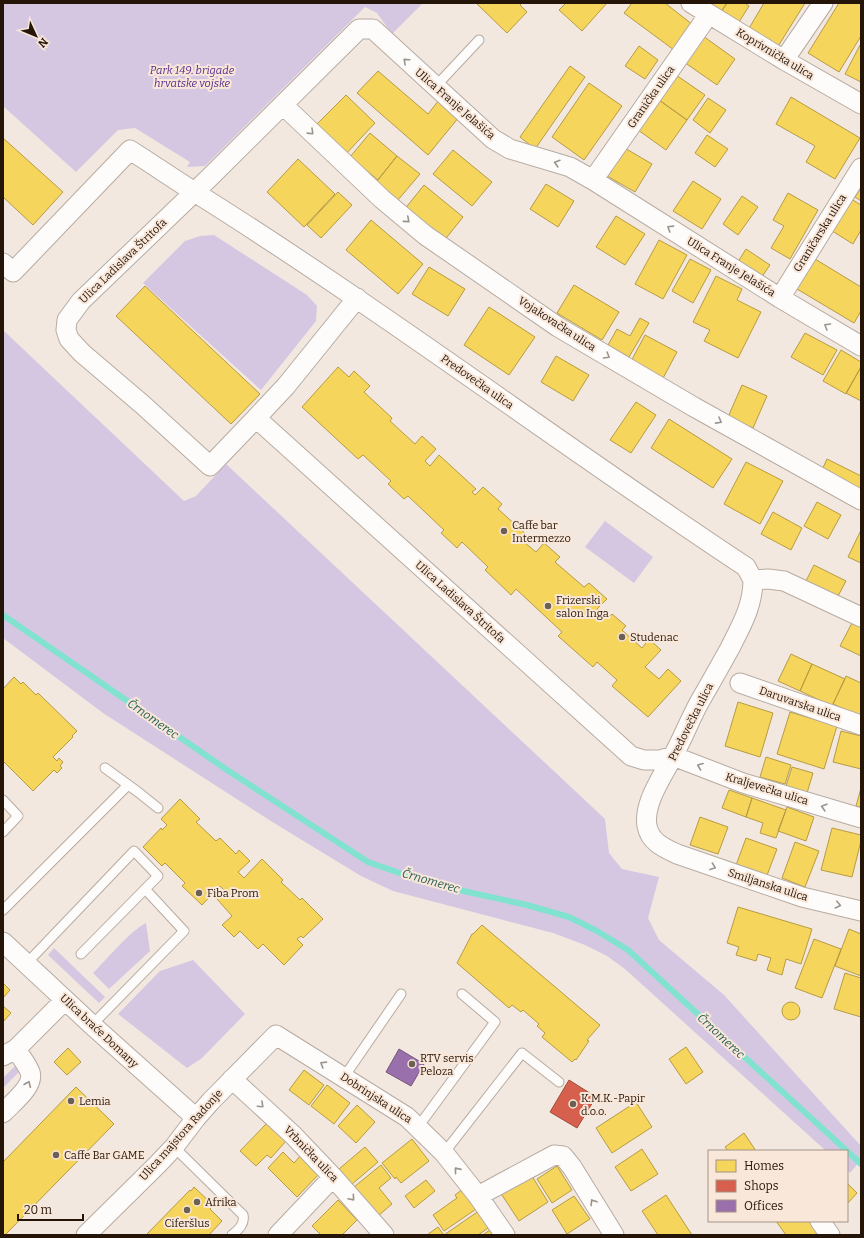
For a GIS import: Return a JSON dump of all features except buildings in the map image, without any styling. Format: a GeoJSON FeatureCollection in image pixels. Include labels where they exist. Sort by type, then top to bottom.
{"type":"FeatureCollection","features":[{"type":"Feature","properties":{"kind":"street","name":"Koprivnička ulica"},"geometry":{"type":"LineString","coordinates":[[691,3],[784,60],[861,104]]}},
{"type":"Feature","properties":{"kind":"street"},"geometry":{"type":"LineString","coordinates":[[784,60],[823,3]]}},
{"type":"Feature","properties":{"kind":"street","name":"Granička ulica"},"geometry":{"type":"LineString","coordinates":[[593,180],[709,14]]}},
{"type":"Feature","properties":{"kind":"street","name":"Ulica Franje Jelašića"},"geometry":{"type":"LineString","coordinates":[[194,192],[359,29],[373,29],[493,139],[510,148],[570,167],[780,298],[861,346]]}},
{"type":"Feature","properties":{"kind":"street","name":"Vojakovačka ulica"},"geometry":{"type":"LineString","coordinates":[[284,104],[382,199],[425,235],[552,323],[694,407],[861,500]]}},
{"type":"Feature","properties":{"kind":"street"},"geometry":{"type":"LineString","coordinates":[[3,263],[13,272],[130,150],[194,192]]}},
{"type":"Feature","properties":{"kind":"street","name":"Graničarska ulica"},"geometry":{"type":"LineString","coordinates":[[780,298],[861,168]]}},
{"type":"Feature","properties":{"kind":"street","name":"Predovečka ulica"},"geometry":{"type":"LineString","coordinates":[[194,192],[357,298],[746,567],[753,580],[753,593],[746,617],[686,728],[674,756],[653,793],[648,811],[647,826],[651,837],[660,847],[677,854]]}},
{"type":"Feature","properties":{"kind":"street","name":"Ulica Ladislava Štritofa"},"geometry":{"type":"LineString","coordinates":[[194,192],[78,304],[67,320],[66,330],[69,339],[82,353],[143,405],[210,466],[286,386],[357,298]]}},
{"type":"Feature","properties":{"kind":"street","name":"Ulica Ladislava Štritofa"},"geometry":{"type":"LineString","coordinates":[[256,418],[631,756],[644,760],[660,760],[674,756]]}},
{"type":"Feature","properties":{"kind":"street"},"geometry":{"type":"LineString","coordinates":[[753,580],[784,581],[861,617]]}},
{"type":"Feature","properties":{"kind":"street","name":"Daruvarska ulica"},"geometry":{"type":"LineString","coordinates":[[740,683],[861,725]]}},
{"type":"Feature","properties":{"kind":"street","name":"Kraljevečka ulica"},"geometry":{"type":"LineString","coordinates":[[674,756],[742,783],[861,818]]}},
{"type":"Feature","properties":{"kind":"street","name":"Smiljanska ulica"},"geometry":{"type":"LineString","coordinates":[[677,854],[802,897],[861,911]]}},
{"type":"Feature","properties":{"kind":"street","name":"Ulica braće Domany"},"geometry":{"type":"LineString","coordinates":[[3,942],[92,1025],[196,1118]]}},
{"type":"Feature","properties":{"kind":"street"},"geometry":{"type":"LineString","coordinates":[[3,1113],[26,1089],[31,1080],[30,1072],[10,1053],[65,1000]]}},
{"type":"Feature","properties":{"kind":"street","name":"Dobrinjska ulica"},"geometry":{"type":"LineString","coordinates":[[276,1035],[408,1117],[444,1153],[478,1196],[505,1235]]}},
{"type":"Feature","properties":{"kind":"street","name":"Ulica majstora Radonje"},"geometry":{"type":"LineString","coordinates":[[86,1235],[174,1147],[196,1118],[276,1035]]}},
{"type":"Feature","properties":{"kind":"street","name":"Vrbnička ulica"},"geometry":{"type":"LineString","coordinates":[[232,1079],[293,1136],[333,1177],[384,1235]]}},
{"type":"Feature","properties":{"kind":"street"},"geometry":{"type":"LineString","coordinates":[[478,1196],[554,1155],[563,1156],[572,1167],[614,1235]]}},
{"type":"Feature","properties":{"kind":"street"},"geometry":{"type":"LineString","coordinates":[[278,1235],[333,1177]]}},
{"type":"Feature","properties":{"kind":"street"},"geometry":{"type":"LineString","coordinates":[[821,1222],[830,1235]]}},
{"type":"Feature","properties":{"kind":"lane"},"geometry":{"type":"LineString","coordinates":[[435,87],[479,40]]}},
{"type":"Feature","properties":{"kind":"lane"},"geometry":{"type":"LineString","coordinates":[[105,768],[158,808]]}},
{"type":"Feature","properties":{"kind":"lane"},"geometry":{"type":"LineString","coordinates":[[3,910],[128,785]]}},
{"type":"Feature","properties":{"kind":"lane"},"geometry":{"type":"LineString","coordinates":[[3,800],[18,816],[3,832]]}},
{"type":"Feature","properties":{"kind":"lane"},"geometry":{"type":"LineString","coordinates":[[26,964],[134,851],[158,876],[81,954]]}},
{"type":"Feature","properties":{"kind":"lane"},"geometry":{"type":"LineString","coordinates":[[92,1025],[184,931],[145,890]]}},
{"type":"Feature","properties":{"kind":"lane"},"geometry":{"type":"LineString","coordinates":[[344,1077],[401,994]]}},
{"type":"Feature","properties":{"kind":"lane"},"geometry":{"type":"LineString","coordinates":[[418,1127],[495,1022],[462,994]]}},
{"type":"Feature","properties":{"kind":"lane"},"geometry":{"type":"LineString","coordinates":[[444,1153],[522,1053],[559,1082]]}},
{"type":"Feature","properties":{"kind":"lane"},"geometry":{"type":"LineString","coordinates":[[174,1147],[243,1215],[243,1225],[232,1235]]}},
{"type":"Feature","properties":{"kind":"green space","name":"Park 149. brigade hrvatske vojske"},"geometry":{"type":"Polygon","coordinates":[[[3,3],[423,3],[392,34],[377,13],[365,7],[205,166],[187,167],[190,162],[135,128],[118,130],[76,172],[3,106],[3,3]]]}},
{"type":"Feature","properties":{"kind":"green space"},"geometry":{"type":"Polygon","coordinates":[[[214,235],[307,295],[317,306],[316,321],[261,390],[143,283],[185,241],[200,236],[214,235]]]}},
{"type":"Feature","properties":{"kind":"green space"},"geometry":{"type":"Polygon","coordinates":[[[3,330],[184,501],[196,496],[226,464],[605,819],[609,853],[622,869],[659,877],[648,918],[659,940],[724,995],[861,1146],[861,1160],[850,1173],[848,1171],[848,1150],[825,1150],[625,969],[607,956],[585,945],[553,933],[393,891],[361,876],[274,823],[103,713],[3,638],[3,330]]]}},
{"type":"Feature","properties":{"kind":"green space"},"geometry":{"type":"Polygon","coordinates":[[[605,521],[653,557],[634,583],[585,547],[605,521]]]}},
{"type":"Feature","properties":{"kind":"green space"},"geometry":{"type":"Polygon","coordinates":[[[146,923],[150,951],[109,989],[93,973],[133,932],[146,923]]]}},
{"type":"Feature","properties":{"kind":"green space"},"geometry":{"type":"Polygon","coordinates":[[[54,948],[105,997],[99,1003],[48,955],[54,948]]]}},
{"type":"Feature","properties":{"kind":"green space"},"geometry":{"type":"Polygon","coordinates":[[[193,960],[245,1014],[202,1058],[187,1068],[118,1014],[160,971],[193,960]]]}},
{"type":"Feature","properties":{"kind":"green space"},"geometry":{"type":"Polygon","coordinates":[[[15,1066],[20,1071],[3,1088],[3,1078],[15,1066]]]}},
{"type":"Feature","properties":{"kind":"waterway","name":"Črnomerec"},"geometry":{"type":"LineString","coordinates":[[3,615],[230,772],[368,862],[414,878],[459,890],[527,905],[569,917],[597,931],[628,950],[846,1150]]}},
{"type":"Feature","properties":{"kind":"waterway","name":"Črnomerec"},"geometry":{"type":"LineString","coordinates":[[848,1152],[861,1164]]}},
{"type":"Feature","properties":{"kind":"place","name":"Caffe bar Intermezzo"},"geometry":{"type":"Point","coordinates":[504,531]}},
{"type":"Feature","properties":{"kind":"place","name":"Frizerski salon Inga"},"geometry":{"type":"Point","coordinates":[548,606]}},
{"type":"Feature","properties":{"kind":"place","name":"Studenac"},"geometry":{"type":"Point","coordinates":[622,637]}},
{"type":"Feature","properties":{"kind":"place","name":"Fiba Prom"},"geometry":{"type":"Point","coordinates":[199,893]}},
{"type":"Feature","properties":{"kind":"place","name":"RTV servis Peloza"},"geometry":{"type":"Point","coordinates":[412,1064]}},
{"type":"Feature","properties":{"kind":"place","name":"Lemia"},"geometry":{"type":"Point","coordinates":[71,1101]}},
{"type":"Feature","properties":{"kind":"place","name":"K.M.K.-Papir d.o.o."},"geometry":{"type":"Point","coordinates":[573,1104]}},
{"type":"Feature","properties":{"kind":"place","name":"Caffe Bar GAME"},"geometry":{"type":"Point","coordinates":[56,1155]}},
{"type":"Feature","properties":{"kind":"place","name":"Afrika"},"geometry":{"type":"Point","coordinates":[197,1202]}},
{"type":"Feature","properties":{"kind":"place","name":"Ciferšlus"},"geometry":{"type":"Point","coordinates":[187,1210]}}]}
